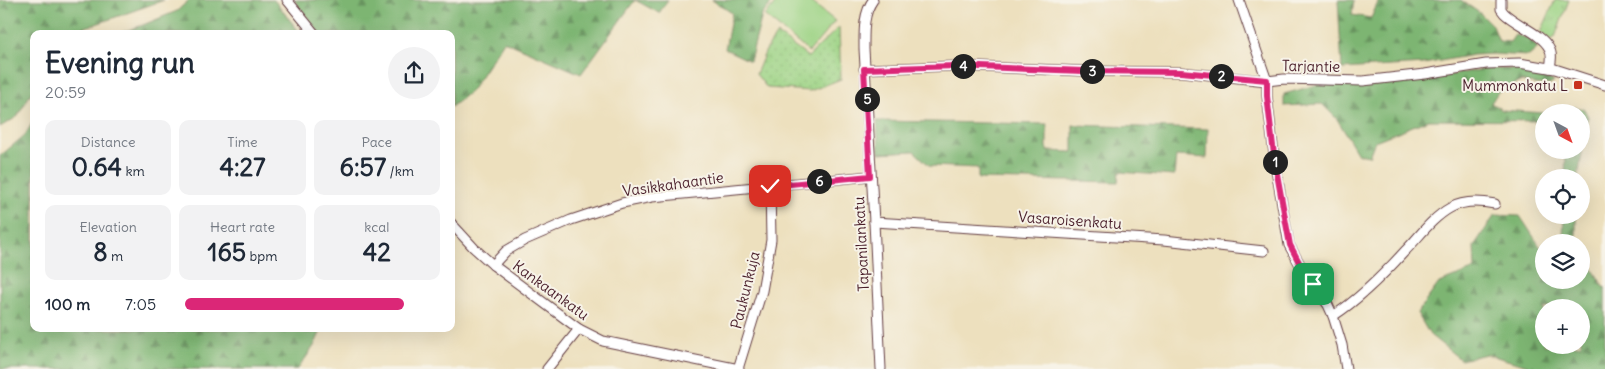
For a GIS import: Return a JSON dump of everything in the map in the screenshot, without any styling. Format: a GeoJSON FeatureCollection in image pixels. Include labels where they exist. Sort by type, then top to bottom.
{"type":"FeatureCollection","features":[{"type":"Feature","properties":{"kind":"street"},"geometry":{"type":"LineString","coordinates":[[287,0],[312,30]]}},
{"type":"Feature","properties":{"kind":"street","name":"Tapanilankatu"},"geometry":{"type":"LineString","coordinates":[[873,0],[868,7],[864,23],[864,69],[881,369]]}},
{"type":"Feature","properties":{"kind":"street"},"geometry":{"type":"LineString","coordinates":[[1239,0],[1267,80],[1267,96],[1275,163],[1290,245],[1302,268],[1333,316],[1342,345],[1346,369]]}},
{"type":"Feature","properties":{"kind":"street"},"geometry":{"type":"LineString","coordinates":[[1501,0],[1501,10],[1504,13],[1537,36],[1549,47],[1551,53],[1550,68]]}},
{"type":"Feature","properties":{"kind":"street","name":"Tarjantie"},"geometry":{"type":"LineString","coordinates":[[864,69],[956,66],[1083,71],[1181,72],[1267,80],[1363,81],[1486,64],[1519,64],[1550,68],[1605,85]]}},
{"type":"Feature","properties":{"kind":"street","name":"Vasikkahaantie"},"geometry":{"type":"LineString","coordinates":[[493,265],[506,251],[525,240],[571,220],[622,204],[652,197],[870,176]]}},
{"type":"Feature","properties":{"kind":"street","name":"Paukunkuja"},"geometry":{"type":"LineString","coordinates":[[738,369],[764,282],[771,240],[770,186]]}},
{"type":"Feature","properties":{"kind":"street"},"geometry":{"type":"LineString","coordinates":[[1333,316],[1392,266],[1437,218],[1451,208],[1467,202],[1495,204]]}},
{"type":"Feature","properties":{"kind":"street","name":"Vasaroisenkatu"},"geometry":{"type":"LineString","coordinates":[[874,222],[1164,240],[1264,251]]}},
{"type":"Feature","properties":{"kind":"street","name":"Kankaankatu"},"geometry":{"type":"LineString","coordinates":[[455,227],[493,265],[579,329],[603,341],[738,369]]}},
{"type":"Feature","properties":{"kind":"street"},"geometry":{"type":"LineString","coordinates":[[547,369],[579,329]]}},
{"type":"Feature","properties":{"kind":"green space"},"geometry":{"type":"Polygon","coordinates":[[[0,0],[164,0],[77,30],[30,30],[30,95],[17,117],[0,127],[0,0]]]}},
{"type":"Feature","properties":{"kind":"green space"},"geometry":{"type":"Polygon","coordinates":[[[189,0],[274,0],[298,30],[129,30],[177,11],[189,0]]]}},
{"type":"Feature","properties":{"kind":"green space"},"geometry":{"type":"Polygon","coordinates":[[[294,0],[635,0],[581,74],[504,41],[471,91],[455,104],[455,30],[317,30],[294,0]]]}},
{"type":"Feature","properties":{"kind":"green space"},"geometry":{"type":"Polygon","coordinates":[[[635,0],[668,0],[659,13],[635,0]]]}},
{"type":"Feature","properties":{"kind":"green space"},"geometry":{"type":"Polygon","coordinates":[[[712,0],[774,0],[762,15],[750,61],[725,49],[732,13],[712,0]]]}},
{"type":"Feature","properties":{"kind":"green space"},"geometry":{"type":"Polygon","coordinates":[[[778,0],[809,0],[835,21],[809,52],[765,16],[778,0]]]}},
{"type":"Feature","properties":{"kind":"green space"},"geometry":{"type":"Polygon","coordinates":[[[1338,0],[1354,0],[1352,15],[1371,18],[1379,0],[1461,0],[1481,14],[1493,26],[1499,41],[1510,42],[1515,35],[1528,38],[1538,48],[1529,56],[1473,55],[1424,64],[1342,69],[1338,0]]]}},
{"type":"Feature","properties":{"kind":"green space"},"geometry":{"type":"Polygon","coordinates":[[[1555,0],[1569,0],[1555,37],[1551,40],[1541,32],[1555,0]]]}},
{"type":"Feature","properties":{"kind":"green space"},"geometry":{"type":"Polygon","coordinates":[[[839,27],[841,79],[810,91],[767,88],[756,74],[766,50],[777,34],[808,57],[839,27]]]}},
{"type":"Feature","properties":{"kind":"green space"},"geometry":{"type":"Polygon","coordinates":[[[1484,69],[1521,69],[1549,76],[1549,79],[1554,82],[1550,85],[1522,81],[1498,92],[1491,103],[1502,110],[1535,112],[1535,121],[1428,120],[1375,141],[1369,156],[1358,154],[1337,119],[1322,104],[1284,106],[1284,94],[1320,84],[1416,81],[1484,69]]]}},
{"type":"Feature","properties":{"kind":"green space"},"geometry":{"type":"Polygon","coordinates":[[[877,121],[1047,124],[1047,151],[1073,152],[1073,125],[1208,129],[1207,158],[1176,156],[1174,176],[1119,172],[1118,182],[978,179],[978,168],[930,166],[914,151],[879,153],[877,121]]]}},
{"type":"Feature","properties":{"kind":"green space"},"geometry":{"type":"Polygon","coordinates":[[[30,127],[30,332],[321,332],[314,346],[298,369],[0,369],[0,156],[25,135],[30,127]]]}},
{"type":"Feature","properties":{"kind":"green space"},"geometry":{"type":"Polygon","coordinates":[[[1566,159],[1581,159],[1579,169],[1565,169],[1566,159]]]}},
{"type":"Feature","properties":{"kind":"green space"},"geometry":{"type":"Polygon","coordinates":[[[1495,215],[1520,216],[1535,239],[1535,289],[1590,289],[1590,264],[1605,287],[1605,369],[1529,369],[1528,366],[1486,354],[1461,360],[1430,335],[1417,313],[1439,283],[1475,269],[1474,246],[1495,215]]]}},
{"type":"Feature","properties":{"kind":"green space"},"geometry":{"type":"Polygon","coordinates":[[[1564,224],[1576,224],[1576,234],[1563,234],[1564,224]]]}},
{"type":"Feature","properties":{"kind":"place","name":"Mummonkatu L"},"geometry":{"type":"Point","coordinates":[1578,85]}},
{"type":"Feature","properties":{"kind":"route"},"geometry":{"type":"LineString","coordinates":[[770,186],[870,176],[864,69],[956,66],[1083,71],[1181,72],[1267,80],[1267,96],[1275,163],[1290,245],[1313,284]]}}]}
